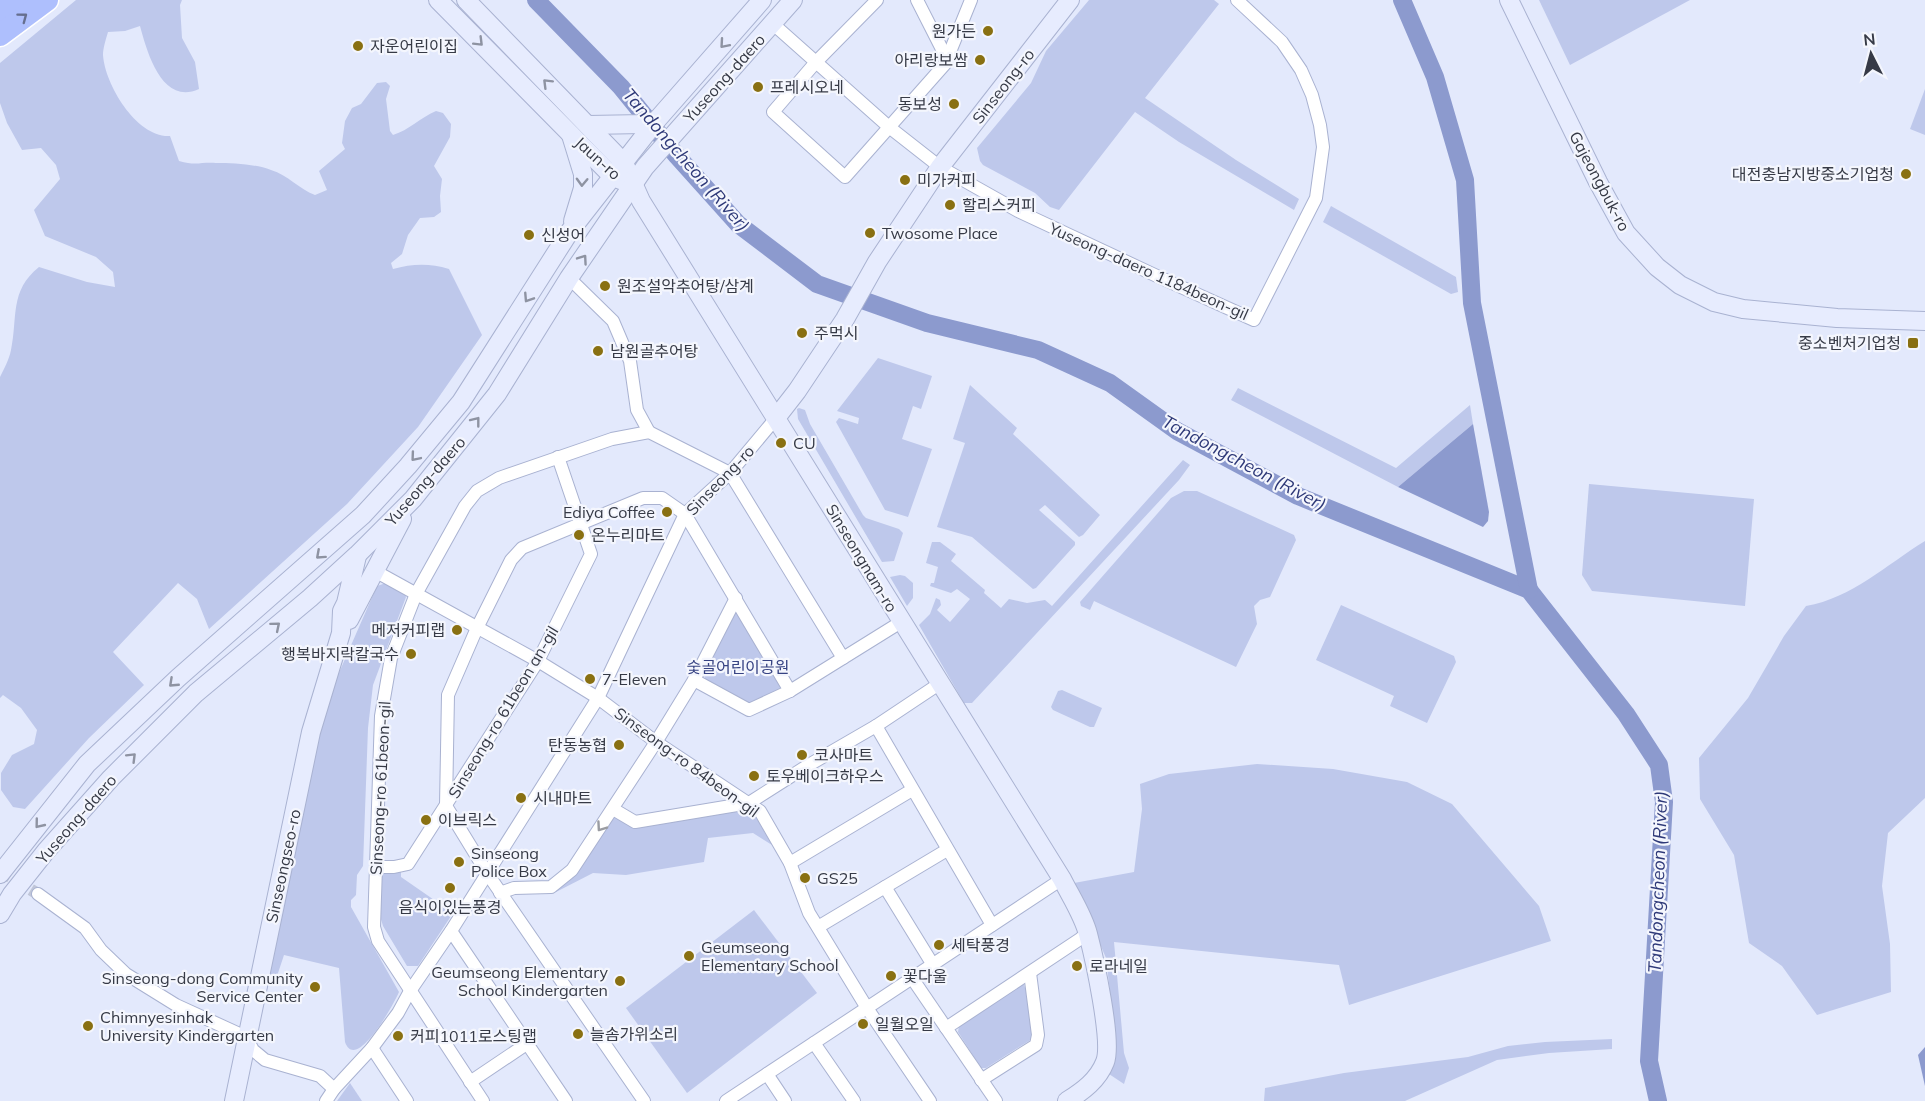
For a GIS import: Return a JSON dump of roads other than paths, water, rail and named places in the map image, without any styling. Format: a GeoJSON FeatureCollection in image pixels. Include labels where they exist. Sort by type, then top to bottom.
{"type":"FeatureCollection","features":[{"type":"Feature","properties":{"kind":"highway"},"geometry":{"type":"LineString","coordinates":[[0,14],[18,0]]}},
{"type":"Feature","properties":{"kind":"highway"},"geometry":{"type":"LineString","coordinates":[[0,35],[47,0]]}},
{"type":"Feature","properties":{"kind":"main road","name":"Jaun-ro"},"geometry":{"type":"LineString","coordinates":[[438,0],[571,133],[623,164]]}},
{"type":"Feature","properties":{"kind":"main road","name":"Jaun-ro"},"geometry":{"type":"LineString","coordinates":[[466,0],[588,125],[623,164],[633,186]]}},
{"type":"Feature","properties":{"kind":"main road","name":"Yuseong-daero"},"geometry":{"type":"LineString","coordinates":[[0,914],[12,894],[39,860],[111,778],[196,693],[310,598],[413,499],[497,394],[569,278],[645,167],[793,0]]}},
{"type":"Feature","properties":{"kind":"main road","name":"Sinseong-ro"},"geometry":{"type":"LineString","coordinates":[[776,418],[845,320],[877,262],[940,167],[1070,0]]}},
{"type":"Feature","properties":{"kind":"main road","name":"Gajeongbuk-ro"},"geometry":{"type":"LineString","coordinates":[[1509,0],[1598,182],[1626,233],[1657,267],[1680,285],[1714,302],[1743,309],[1837,318],[1925,321]]}},
{"type":"Feature","properties":{"kind":"main road","name":"Yuseong-daero"},"geometry":{"type":"LineString","coordinates":[[0,874],[87,764],[178,678],[363,515],[408,466],[461,402],[570,231],[656,121],[757,2]]}},
{"type":"Feature","properties":{"kind":"main road"},"geometry":{"type":"LineString","coordinates":[[588,125],[644,124],[656,121]]}},
{"type":"Feature","properties":{"kind":"main road"},"geometry":{"type":"LineString","coordinates":[[570,231],[583,188],[583,174],[571,133]]}},
{"type":"Feature","properties":{"kind":"main road","name":"Sinseongnam-ro"},"geometry":{"type":"LineString","coordinates":[[633,186],[877,578],[939,684],[1062,879],[1088,932],[1108,1039],[1106,1060],[1098,1076],[1085,1089],[1067,1101]]}},
{"type":"Feature","properties":{"kind":"main road"},"geometry":{"type":"LineString","coordinates":[[341,633],[413,499]]}},
{"type":"Feature","properties":{"kind":"main road"},"geometry":{"type":"LineString","coordinates":[[341,633],[342,611],[362,550],[363,515]]}},
{"type":"Feature","properties":{"kind":"main road"},"geometry":{"type":"LineString","coordinates":[[362,550],[368,566],[373,570]]}},
{"type":"Feature","properties":{"kind":"main road"},"geometry":{"type":"LineString","coordinates":[[310,598],[321,595],[330,597],[342,611]]}},
{"type":"Feature","properties":{"kind":"main road","name":"Sinseongseo-ro"},"geometry":{"type":"LineString","coordinates":[[234,1101],[311,732],[341,633]]}},
{"type":"Feature","properties":{"kind":"street"},"geometry":{"type":"LineString","coordinates":[[877,0],[816,62],[773,112],[845,177],[945,64],[971,0]]}},
{"type":"Feature","properties":{"kind":"street"},"geometry":{"type":"LineString","coordinates":[[916,0],[947,59]]}},
{"type":"Feature","properties":{"kind":"street","name":"Yuseong-daero 1184beon-gil"},"geometry":{"type":"LineString","coordinates":[[772,23],[889,127],[940,167],[1018,211],[1254,320],[1316,198],[1323,147],[1312,94],[1301,70],[1282,42],[1237,0]]}},
{"type":"Feature","properties":{"kind":"street"},"geometry":{"type":"LineString","coordinates":[[569,278],[613,321],[630,361],[637,410],[649,432],[730,472],[843,658]]}},
{"type":"Feature","properties":{"kind":"street","name":"Sinseong-ro"},"geometry":{"type":"LineString","coordinates":[[326,1101],[334,1089],[372,1048],[398,1013],[598,698],[685,514],[730,472],[776,418]]}},
{"type":"Feature","properties":{"kind":"street","name":"Sinseong-ro 61beon-gil"},"geometry":{"type":"LineString","coordinates":[[483,1101],[378,941],[374,927],[381,716],[391,658],[416,594],[465,506],[477,491],[499,478],[558,456],[612,439],[649,432]]}},
{"type":"Feature","properties":{"kind":"street","name":"Sinseong-ro 61beon an-gil"},"geometry":{"type":"LineString","coordinates":[[376,867],[408,864],[538,661],[591,554],[558,456]]}},
{"type":"Feature","properties":{"kind":"street"},"geometry":{"type":"LineString","coordinates":[[644,1101],[487,873],[446,806],[448,695],[477,628],[511,560],[522,548],[644,498],[662,498],[685,514],[790,691]]}},
{"type":"Feature","properties":{"kind":"street","name":"Sinseong-ro 84beon-gil"},"geometry":{"type":"LineString","coordinates":[[373,570],[538,661],[598,698],[656,742],[760,811],[790,863],[804,903],[818,927],[867,1008],[930,1101]]}},
{"type":"Feature","properties":{"kind":"street"},"geometry":{"type":"LineString","coordinates":[[500,892],[514,888],[551,887],[572,870],[694,680],[736,598]]}},
{"type":"Feature","properties":{"kind":"street"},"geometry":{"type":"LineString","coordinates":[[694,680],[749,710],[790,691],[901,622]]}},
{"type":"Feature","properties":{"kind":"street"},"geometry":{"type":"LineString","coordinates":[[613,809],[635,822],[749,803],[876,726],[939,684]]}},
{"type":"Feature","properties":{"kind":"street"},"geometry":{"type":"LineString","coordinates":[[876,726],[992,925]]}},
{"type":"Feature","properties":{"kind":"street"},"geometry":{"type":"LineString","coordinates":[[790,863],[912,790]]}},
{"type":"Feature","properties":{"kind":"street"},"geometry":{"type":"LineString","coordinates":[[818,927],[947,850]]}},
{"type":"Feature","properties":{"kind":"street"},"geometry":{"type":"LineString","coordinates":[[726,1101],[1062,879]]}},
{"type":"Feature","properties":{"kind":"street"},"geometry":{"type":"LineString","coordinates":[[885,887],[933,964]]}},
{"type":"Feature","properties":{"kind":"street"},"geometry":{"type":"LineString","coordinates":[[38,894],[85,928],[101,950],[126,974],[176,1005],[246,1037],[253,1050],[265,1060],[320,1076],[334,1089]]}},
{"type":"Feature","properties":{"kind":"street"},"geometry":{"type":"LineString","coordinates":[[451,931],[566,1101]]}},
{"type":"Feature","properties":{"kind":"street"},"geometry":{"type":"LineString","coordinates":[[946,1028],[1088,932]]}},
{"type":"Feature","properties":{"kind":"street"},"geometry":{"type":"LineString","coordinates":[[981,1080],[1036,1044],[1038,1035],[1030,973]]}},
{"type":"Feature","properties":{"kind":"street"},"geometry":{"type":"LineString","coordinates":[[912,978],[996,1101]]}},
{"type":"Feature","properties":{"kind":"street"},"geometry":{"type":"LineString","coordinates":[[470,1082],[528,1043]]}},
{"type":"Feature","properties":{"kind":"street"},"geometry":{"type":"LineString","coordinates":[[814,1043],[854,1101]]}},
{"type":"Feature","properties":{"kind":"street"},"geometry":{"type":"LineString","coordinates":[[372,1048],[407,1101]]}},
{"type":"Feature","properties":{"kind":"street"},"geometry":{"type":"LineString","coordinates":[[767,1074],[785,1101]]}},
{"type":"Feature","properties":{"kind":"waterway","name":"Tandongcheon (River)"},"geometry":{"type":"LineString","coordinates":[[536,0],[621,87],[677,156],[738,224],[817,284],[927,323],[1038,350],[1110,383],[1177,431],[1298,496],[1529,590],[1626,714],[1659,765],[1664,802],[1649,1061],[1658,1101]]}},
{"type":"Feature","properties":{"kind":"waterway"},"geometry":{"type":"LineString","coordinates":[[1402,0],[1435,77],[1465,180],[1472,303],[1529,590]]}},
{"type":"Feature","properties":{"kind":"tunnel"},"geometry":{"type":"LineString","coordinates":[[0,871],[38,894]]}},
{"type":"Feature","properties":{"kind":"place","name":"원가든"},"geometry":{"type":"Point","coordinates":[988,31]}},
{"type":"Feature","properties":{"kind":"place","name":"자운어린이집"},"geometry":{"type":"Point","coordinates":[358,46]}},
{"type":"Feature","properties":{"kind":"place","name":"아리랑보쌈"},"geometry":{"type":"Point","coordinates":[980,60]}},
{"type":"Feature","properties":{"kind":"place","name":"프레시오네"},"geometry":{"type":"Point","coordinates":[758,87]}},
{"type":"Feature","properties":{"kind":"place","name":"동보성"},"geometry":{"type":"Point","coordinates":[954,104]}},
{"type":"Feature","properties":{"kind":"place","name":"대전충남지방중소기업청"},"geometry":{"type":"Point","coordinates":[1906,174]}},
{"type":"Feature","properties":{"kind":"place","name":"미가커피"},"geometry":{"type":"Point","coordinates":[905,180]}},
{"type":"Feature","properties":{"kind":"place","name":"할리스커피"},"geometry":{"type":"Point","coordinates":[950,205]}},
{"type":"Feature","properties":{"kind":"place","name":"Twosome Place"},"geometry":{"type":"Point","coordinates":[870,233]}},
{"type":"Feature","properties":{"kind":"place","name":"신성어"},"geometry":{"type":"Point","coordinates":[529,235]}},
{"type":"Feature","properties":{"kind":"place","name":"원조설악추어탕/삼계"},"geometry":{"type":"Point","coordinates":[605,286]}},
{"type":"Feature","properties":{"kind":"place","name":"주먹시"},"geometry":{"type":"Point","coordinates":[802,333]}},
{"type":"Feature","properties":{"kind":"place","name":"중소벤처기업청"},"geometry":{"type":"Point","coordinates":[1913,343]}},
{"type":"Feature","properties":{"kind":"place","name":"남원골추어탕"},"geometry":{"type":"Point","coordinates":[598,351]}},
{"type":"Feature","properties":{"kind":"place","name":"CU"},"geometry":{"type":"Point","coordinates":[781,443]}},
{"type":"Feature","properties":{"kind":"place","name":"Ediya Coffee"},"geometry":{"type":"Point","coordinates":[667,512]}},
{"type":"Feature","properties":{"kind":"place","name":"온누리마트"},"geometry":{"type":"Point","coordinates":[579,535]}},
{"type":"Feature","properties":{"kind":"place","name":"메저커피랩"},"geometry":{"type":"Point","coordinates":[457,630]}},
{"type":"Feature","properties":{"kind":"place","name":"행복바지락칼국수"},"geometry":{"type":"Point","coordinates":[411,654]}},
{"type":"Feature","properties":{"kind":"place","name":"7-Eleven"},"geometry":{"type":"Point","coordinates":[590,679]}},
{"type":"Feature","properties":{"kind":"place","name":"탄동농협"},"geometry":{"type":"Point","coordinates":[619,745]}},
{"type":"Feature","properties":{"kind":"place","name":"코사마트"},"geometry":{"type":"Point","coordinates":[802,755]}},
{"type":"Feature","properties":{"kind":"place","name":"토우베이크하우스"},"geometry":{"type":"Point","coordinates":[754,776]}},
{"type":"Feature","properties":{"kind":"place","name":"시내마트"},"geometry":{"type":"Point","coordinates":[521,798]}},
{"type":"Feature","properties":{"kind":"place","name":"이브릭스"},"geometry":{"type":"Point","coordinates":[426,820]}},
{"type":"Feature","properties":{"kind":"place","name":"Sinseong Police Box"},"geometry":{"type":"Point","coordinates":[459,862]}},
{"type":"Feature","properties":{"kind":"place","name":"GS25"},"geometry":{"type":"Point","coordinates":[805,878]}},
{"type":"Feature","properties":{"kind":"place","name":"음식이있는풍경"},"geometry":{"type":"Point","coordinates":[450,888]}},
{"type":"Feature","properties":{"kind":"place","name":"세탁풍경"},"geometry":{"type":"Point","coordinates":[939,945]}},
{"type":"Feature","properties":{"kind":"place","name":"Geumseong Elementary School"},"geometry":{"type":"Point","coordinates":[689,956]}},
{"type":"Feature","properties":{"kind":"place","name":"로라네일"},"geometry":{"type":"Point","coordinates":[1077,966]}},
{"type":"Feature","properties":{"kind":"place","name":"꽃다울"},"geometry":{"type":"Point","coordinates":[891,976]}},
{"type":"Feature","properties":{"kind":"place","name":"Geumseong Elementary School Kindergarten"},"geometry":{"type":"Point","coordinates":[620,981]}},
{"type":"Feature","properties":{"kind":"place","name":"Sinseong-dong Community Service Center"},"geometry":{"type":"Point","coordinates":[315,987]}},
{"type":"Feature","properties":{"kind":"place","name":"일월오일"},"geometry":{"type":"Point","coordinates":[863,1024]}},
{"type":"Feature","properties":{"kind":"place","name":"Chimnyesinhak University Kindergarten"},"geometry":{"type":"Point","coordinates":[88,1026]}},
{"type":"Feature","properties":{"kind":"place","name":"늘솜가위소리"},"geometry":{"type":"Point","coordinates":[578,1034]}},
{"type":"Feature","properties":{"kind":"place","name":"커피1011로스팅랩"},"geometry":{"type":"Point","coordinates":[398,1036]}},
{"type":"Feature","properties":{"kind":"park label","name":"숯골어린이공원"},"geometry":{"type":"Point","coordinates":[738,667]}}]}
